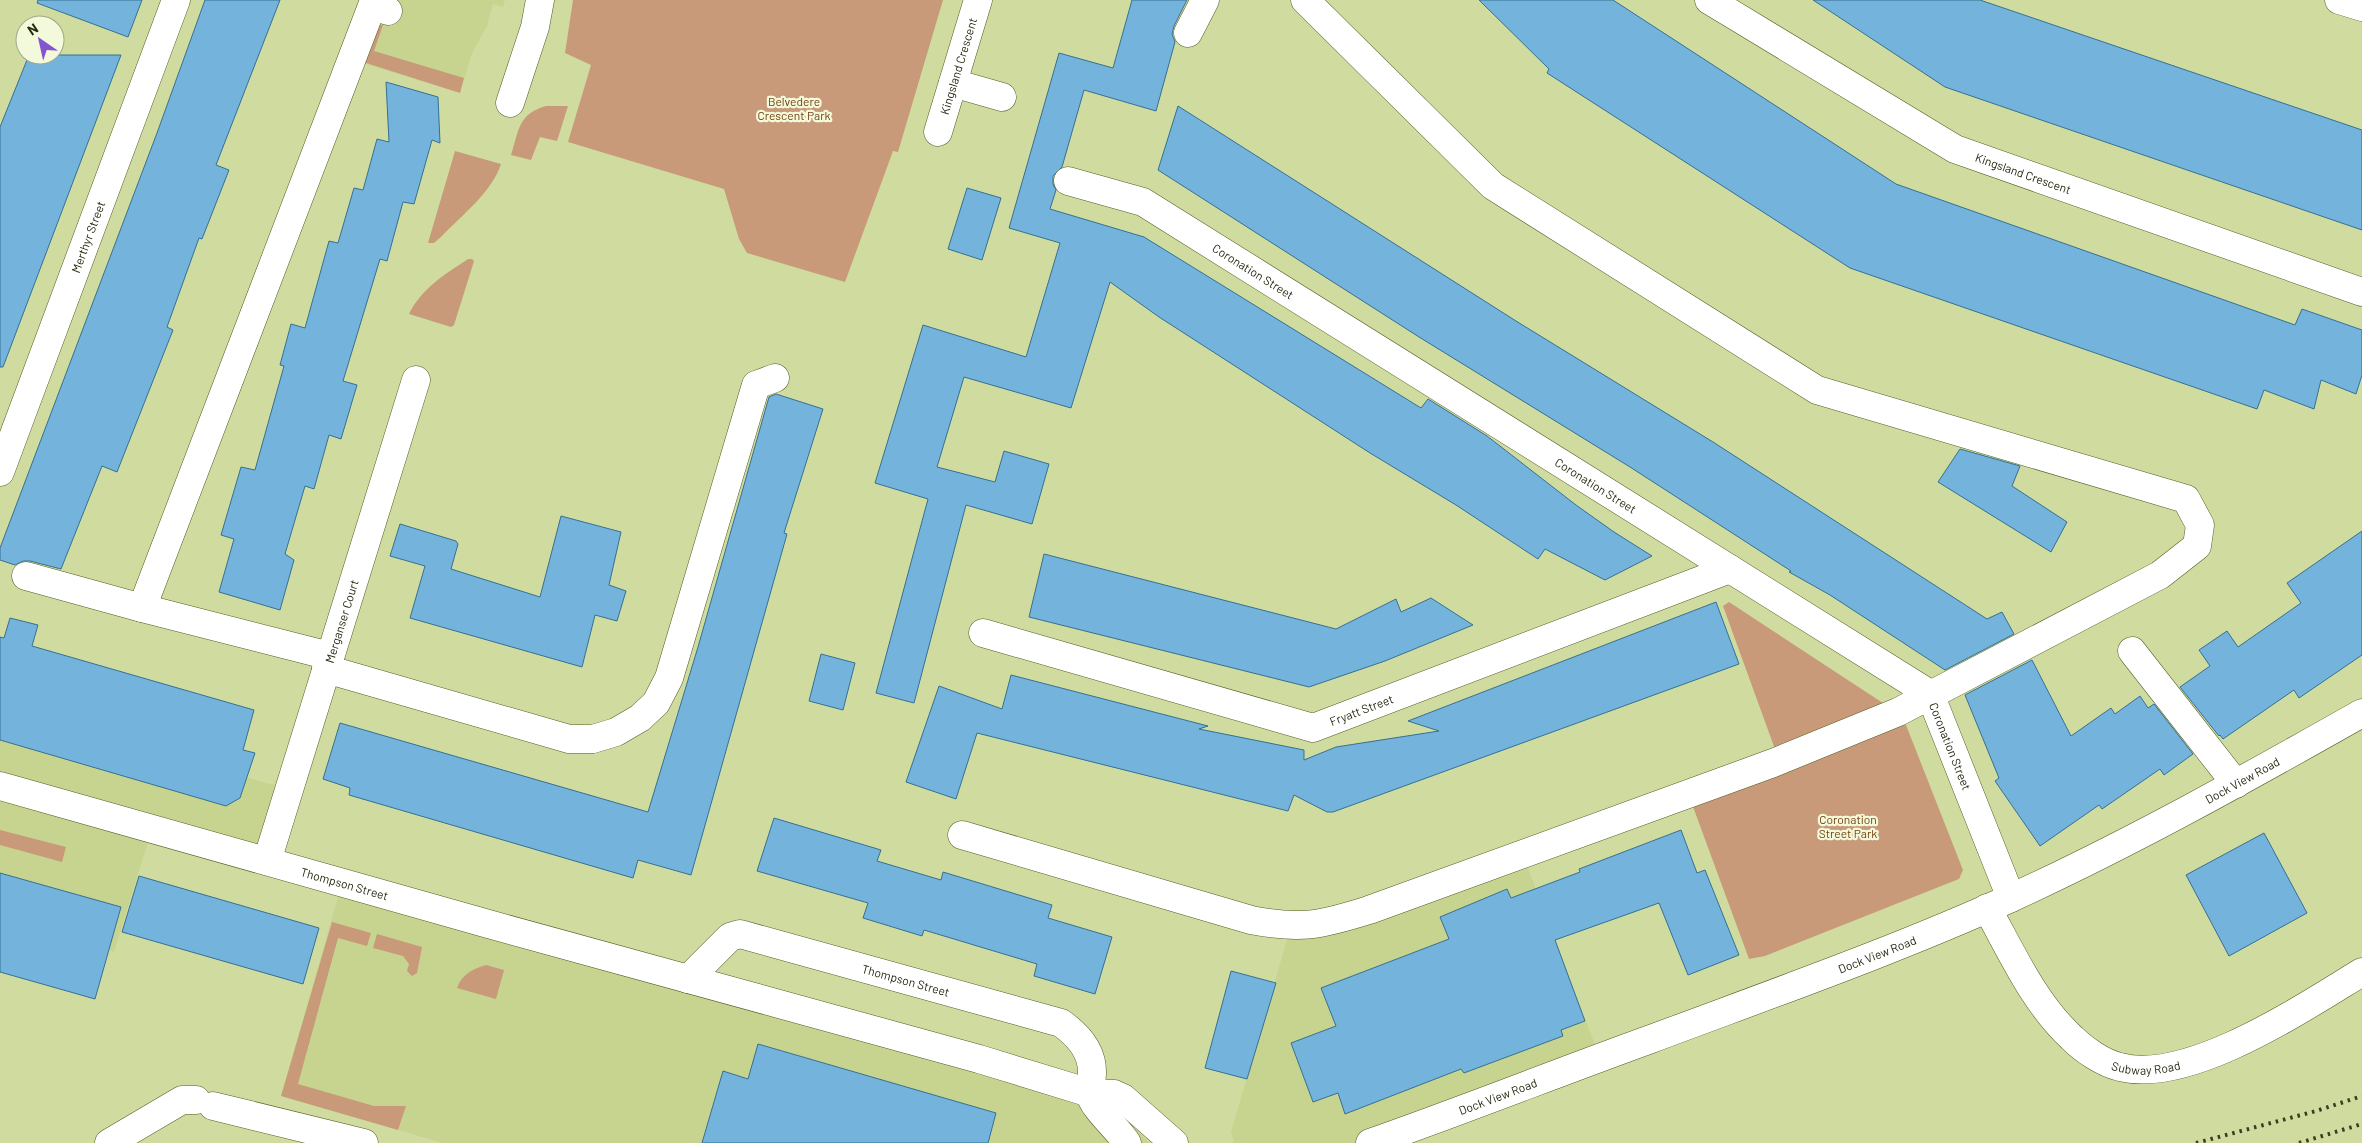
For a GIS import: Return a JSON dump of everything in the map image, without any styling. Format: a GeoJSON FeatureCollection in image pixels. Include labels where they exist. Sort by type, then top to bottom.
{"type":"FeatureCollection","features":[{"type":"Feature","properties":{"kind":"street","name":"Merthyr Street"},"geometry":{"type":"LineString","coordinates":[[0,472],[176,0]]}},
{"type":"Feature","properties":{"kind":"street"},"geometry":{"type":"LineString","coordinates":[[510,103],[535,27],[540,0]]}},
{"type":"Feature","properties":{"kind":"street","name":"Kingsland Crescent"},"geometry":{"type":"LineString","coordinates":[[938,132],[978,0]]}},
{"type":"Feature","properties":{"kind":"street"},"geometry":{"type":"LineString","coordinates":[[1188,33],[1205,0]]}},
{"type":"Feature","properties":{"kind":"street"},"geometry":{"type":"LineString","coordinates":[[962,835],[1251,920],[1279,926],[1298,927],[1320,924],[1369,910],[1773,763],[1898,712],[2160,575],[2196,546],[2200,525],[2186,499],[1818,390],[1493,186],[1305,0]]}},
{"type":"Feature","properties":{"kind":"street","name":"Kingsland Crescent"},"geometry":{"type":"LineString","coordinates":[[1709,0],[1956,149],[2362,292]]}},
{"type":"Feature","properties":{"kind":"street"},"geometry":{"type":"LineString","coordinates":[[2338,0],[2362,7]]}},
{"type":"Feature","properties":{"kind":"street"},"geometry":{"type":"LineString","coordinates":[[142,608],[372,6],[388,11]]}},
{"type":"Feature","properties":{"kind":"street"},"geometry":{"type":"LineString","coordinates":[[953,82],[1002,97]]}},
{"type":"Feature","properties":{"kind":"street","name":"Coronation Street"},"geometry":{"type":"LineString","coordinates":[[1068,180],[1143,202],[1930,694],[1999,903]]}},
{"type":"Feature","properties":{"kind":"street"},"geometry":{"type":"LineString","coordinates":[[26,576],[328,662],[569,739],[593,739],[616,732],[640,718],[656,703],[669,678],[756,385],[775,378]]}},
{"type":"Feature","properties":{"kind":"street","name":"Merganser Court"},"geometry":{"type":"LineString","coordinates":[[266,861],[416,380]]}},
{"type":"Feature","properties":{"kind":"street","name":"Fryatt Street"},"geometry":{"type":"LineString","coordinates":[[983,633],[1313,728],[1730,569]]}},
{"type":"Feature","properties":{"kind":"street"},"geometry":{"type":"LineString","coordinates":[[2132,651],[2236,784]]}},
{"type":"Feature","properties":{"kind":"street","name":"Dock View Road"},"geometry":{"type":"LineString","coordinates":[[1370,1143],[1795,984],[1999,903],[2126,842],[2236,784],[2362,713]]}},
{"type":"Feature","properties":{"kind":"street","name":"Thompson Street"},"geometry":{"type":"LineString","coordinates":[[0,786],[979,1059],[1090,1093],[1114,1094],[1123,1098],[1174,1143]]}},
{"type":"Feature","properties":{"kind":"street","name":"Subway Road"},"geometry":{"type":"LineString","coordinates":[[1999,903],[2032,987],[2054,1018],[2080,1045],[2096,1056],[2120,1067],[2148,1069],[2180,1064],[2220,1052],[2294,1013],[2362,972]]}},
{"type":"Feature","properties":{"kind":"street","name":"Thompson Street"},"geometry":{"type":"LineString","coordinates":[[688,979],[730,938],[745,934],[1061,1023],[1074,1032],[1082,1042],[1089,1057],[1092,1073],[1090,1093]]}},
{"type":"Feature","properties":{"kind":"street"},"geometry":{"type":"LineString","coordinates":[[1090,1093],[1100,1112],[1112,1123],[1127,1143]]}},
{"type":"Feature","properties":{"kind":"street"},"geometry":{"type":"LineString","coordinates":[[109,1143],[182,1100],[204,1103],[364,1143]]}},
{"type":"Feature","properties":{"kind":"shaded area"},"geometry":{"type":"Polygon","coordinates":[[[365,0],[505,0],[503,7],[493,4],[487,26],[472,53],[460,93],[346,58],[365,0]]]}},
{"type":"Feature","properties":{"kind":"shaded area"},"geometry":{"type":"Polygon","coordinates":[[[0,711],[289,789],[267,861],[152,829],[114,952],[0,918],[0,711]]]}},
{"type":"Feature","properties":{"kind":"shaded area"},"geometry":{"type":"Polygon","coordinates":[[[1526,863],[1600,1058],[1370,1143],[1234,1143],[1231,1132],[1288,936],[1526,863]]]}},
{"type":"Feature","properties":{"kind":"shaded area"},"geometry":{"type":"Polygon","coordinates":[[[342,883],[1122,1114],[1149,1143],[443,1143],[281,1096],[342,883]]]}},
{"type":"Feature","properties":{"kind":"green space","name":"Belvedere Crescent Park"},"geometry":{"type":"Polygon","coordinates":[[[573,0],[943,0],[898,152],[893,151],[845,282],[747,253],[739,239],[724,189],[568,142],[591,65],[565,53],[573,0]]]}},
{"type":"Feature","properties":{"kind":"green space"},"geometry":{"type":"Polygon","coordinates":[[[377,25],[383,25],[374,51],[464,78],[460,93],[360,61],[377,25]]]}},
{"type":"Feature","properties":{"kind":"green space"},"geometry":{"type":"Polygon","coordinates":[[[546,106],[568,106],[557,141],[540,137],[531,160],[511,155],[518,131],[525,118],[537,109],[546,106]]]}},
{"type":"Feature","properties":{"kind":"green space"},"geometry":{"type":"Polygon","coordinates":[[[455,151],[501,164],[491,184],[476,203],[434,243],[428,243],[455,151]]]}},
{"type":"Feature","properties":{"kind":"green space"},"geometry":{"type":"Polygon","coordinates":[[[468,259],[474,261],[454,325],[451,327],[409,314],[427,289],[468,259]]]}},
{"type":"Feature","properties":{"kind":"green space","name":"Coronation Street Park"},"geometry":{"type":"Polygon","coordinates":[[[1729,602],[1889,707],[1904,720],[1963,870],[1959,879],[1765,956],[1749,959],[1692,804],[1776,752],[1723,606],[1729,602]]]}},
{"type":"Feature","properties":{"kind":"green space"},"geometry":{"type":"Polygon","coordinates":[[[0,830],[66,847],[62,862],[0,845],[0,830]]]}},
{"type":"Feature","properties":{"kind":"green space"},"geometry":{"type":"Polygon","coordinates":[[[332,922],[371,933],[367,946],[338,938],[298,1084],[374,1106],[406,1106],[398,1130],[281,1096],[332,922]]]}},
{"type":"Feature","properties":{"kind":"green space"},"geometry":{"type":"Polygon","coordinates":[[[377,934],[422,947],[417,973],[412,976],[407,971],[409,964],[403,956],[373,948],[377,934]]]}},
{"type":"Feature","properties":{"kind":"green space"},"geometry":{"type":"Polygon","coordinates":[[[486,965],[504,970],[496,999],[457,988],[468,973],[486,965]]]}},
{"type":"Feature","properties":{"kind":"building"},"geometry":{"type":"Polygon","coordinates":[[[38,0],[142,0],[128,37],[37,3],[38,0]]]}},
{"type":"Feature","properties":{"kind":"building"},"geometry":{"type":"Polygon","coordinates":[[[205,0],[280,0],[216,165],[229,170],[202,239],[199,238],[167,327],[173,330],[117,472],[102,466],[61,569],[30,561],[23,561],[15,565],[0,560],[0,548],[157,133],[205,0]]]}},
{"type":"Feature","properties":{"kind":"building"},"geometry":{"type":"Polygon","coordinates":[[[1132,0],[1187,0],[1174,26],[1172,34],[1175,42],[1156,111],[1084,90],[1062,167],[1053,176],[1053,184],[1056,190],[1050,209],[1144,237],[1421,408],[1428,399],[1487,436],[1576,505],[1652,556],[1605,580],[1545,549],[1538,559],[1159,317],[1110,282],[1071,408],[964,377],[937,467],[995,482],[1004,451],[1049,464],[1032,524],[966,505],[914,703],[876,693],[928,499],[875,483],[923,325],[1026,357],[1060,243],[1009,228],[1059,53],[1113,68],[1132,0]]]}},
{"type":"Feature","properties":{"kind":"building"},"geometry":{"type":"Polygon","coordinates":[[[1479,0],[1613,0],[1896,184],[2295,325],[2302,309],[2362,330],[2362,375],[2356,394],[2321,380],[2314,409],[2264,390],[2257,409],[1850,268],[1547,73],[1549,69],[1479,0]]]}},
{"type":"Feature","properties":{"kind":"building"},"geometry":{"type":"Polygon","coordinates":[[[1813,0],[1980,0],[2362,130],[2362,230],[1945,87],[1813,0]]]}},
{"type":"Feature","properties":{"kind":"building"},"geometry":{"type":"Polygon","coordinates":[[[65,55],[121,55],[3,367],[0,367],[0,127],[25,65],[65,65],[65,55]]]}},
{"type":"Feature","properties":{"kind":"building"},"geometry":{"type":"Polygon","coordinates":[[[386,82],[438,97],[440,143],[432,140],[414,204],[403,202],[387,261],[380,259],[343,381],[357,385],[341,439],[329,435],[314,489],[305,486],[285,554],[294,560],[280,610],[219,592],[234,539],[221,535],[241,467],[255,470],[284,366],[280,365],[291,324],[305,328],[329,241],[338,243],[354,188],[363,190],[377,139],[389,142],[386,82]]]}},
{"type":"Feature","properties":{"kind":"building"},"geometry":{"type":"Polygon","coordinates":[[[1178,106],[1516,321],[1713,442],[1987,619],[2002,612],[2014,634],[1945,670],[1830,595],[1789,572],[1791,571],[1630,467],[1419,337],[1158,170],[1178,106]]]}},
{"type":"Feature","properties":{"kind":"building"},"geometry":{"type":"Polygon","coordinates":[[[967,188],[1001,198],[982,260],[948,249],[967,188]]]}},
{"type":"Feature","properties":{"kind":"building"},"geometry":{"type":"Polygon","coordinates":[[[776,394],[823,409],[784,533],[787,534],[691,875],[638,860],[633,878],[349,795],[350,788],[323,779],[340,723],[648,812],[698,647],[769,397],[776,394]]]}},
{"type":"Feature","properties":{"kind":"building"},"geometry":{"type":"Polygon","coordinates":[[[1960,449],[2020,466],[2012,486],[2067,522],[2051,552],[1938,482],[1960,449]]]}},
{"type":"Feature","properties":{"kind":"building"},"geometry":{"type":"Polygon","coordinates":[[[561,516],[621,532],[609,585],[626,591],[617,621],[595,615],[582,667],[410,618],[425,566],[390,556],[400,524],[456,541],[458,544],[451,569],[540,597],[561,516]]]}},
{"type":"Feature","properties":{"kind":"building"},"geometry":{"type":"Polygon","coordinates":[[[2362,531],[2362,655],[2299,698],[2294,690],[2223,739],[2180,687],[2210,666],[2199,650],[2227,631],[2238,647],[2301,603],[2287,583],[2362,531]]]}},
{"type":"Feature","properties":{"kind":"building"},"geometry":{"type":"Polygon","coordinates":[[[1044,554],[1336,629],[1396,599],[1401,612],[1431,598],[1473,625],[1385,661],[1309,687],[1029,617],[1044,554]]]}},
{"type":"Feature","properties":{"kind":"building"},"geometry":{"type":"Polygon","coordinates":[[[1716,602],[1739,664],[1333,812],[1327,812],[1294,795],[1288,811],[977,733],[956,799],[906,782],[939,686],[1002,709],[1011,675],[1208,726],[1199,729],[1304,750],[1304,760],[1336,747],[1439,731],[1408,721],[1716,602]]]}},
{"type":"Feature","properties":{"kind":"building"},"geometry":{"type":"Polygon","coordinates":[[[10,618],[38,625],[32,646],[254,710],[243,750],[255,753],[240,798],[226,806],[0,740],[0,637],[4,638],[10,618]]]}},
{"type":"Feature","properties":{"kind":"building"},"geometry":{"type":"Polygon","coordinates":[[[821,654],[855,663],[843,710],[809,701],[821,654]]]}},
{"type":"Feature","properties":{"kind":"building"},"geometry":{"type":"Polygon","coordinates":[[[2032,660],[2071,736],[2111,708],[2115,714],[2140,696],[2148,708],[2154,704],[2193,754],[2164,775],[2160,769],[2102,809],[2099,805],[2040,846],[1995,781],[1999,778],[1965,695],[2032,660]]]}},
{"type":"Feature","properties":{"kind":"building"},"geometry":{"type":"Polygon","coordinates":[[[774,818],[881,850],[877,861],[941,880],[943,872],[1052,905],[1048,918],[1112,937],[1095,994],[1034,976],[1037,964],[924,930],[922,936],[863,918],[868,903],[757,871],[774,818]]]}},
{"type":"Feature","properties":{"kind":"building"},"geometry":{"type":"Polygon","coordinates":[[[1681,830],[1697,873],[1705,870],[1739,955],[1688,975],[1659,903],[1555,940],[1585,1021],[1561,1030],[1563,1036],[1464,1073],[1461,1069],[1345,1114],[1338,1093],[1313,1102],[1291,1043],[1336,1026],[1321,988],[1449,939],[1440,917],[1507,889],[1511,898],[1580,872],[1579,869],[1681,830]]]}},
{"type":"Feature","properties":{"kind":"building"},"geometry":{"type":"Polygon","coordinates":[[[2264,833],[2307,913],[2229,956],[2186,875],[2264,833]]]}},
{"type":"Feature","properties":{"kind":"building"},"geometry":{"type":"Polygon","coordinates":[[[0,873],[121,907],[95,999],[0,972],[0,873]]]}},
{"type":"Feature","properties":{"kind":"building"},"geometry":{"type":"Polygon","coordinates":[[[139,876],[319,928],[303,984],[122,932],[139,876]]]}},
{"type":"Feature","properties":{"kind":"building"},"geometry":{"type":"Polygon","coordinates":[[[1231,971],[1276,983],[1247,1079],[1205,1068],[1231,971]]]}},
{"type":"Feature","properties":{"kind":"building"},"geometry":{"type":"Polygon","coordinates":[[[758,1044],[996,1113],[988,1143],[702,1143],[723,1071],[748,1079],[758,1044]]]}},
{"type":"Feature","properties":{"kind":"railway"},"geometry":{"type":"LineString","coordinates":[[2196,1143],[2316,1111],[2362,1096]]}},
{"type":"Feature","properties":{"kind":"railway"},"geometry":{"type":"LineString","coordinates":[[2299,1143],[2362,1124]]}}]}
